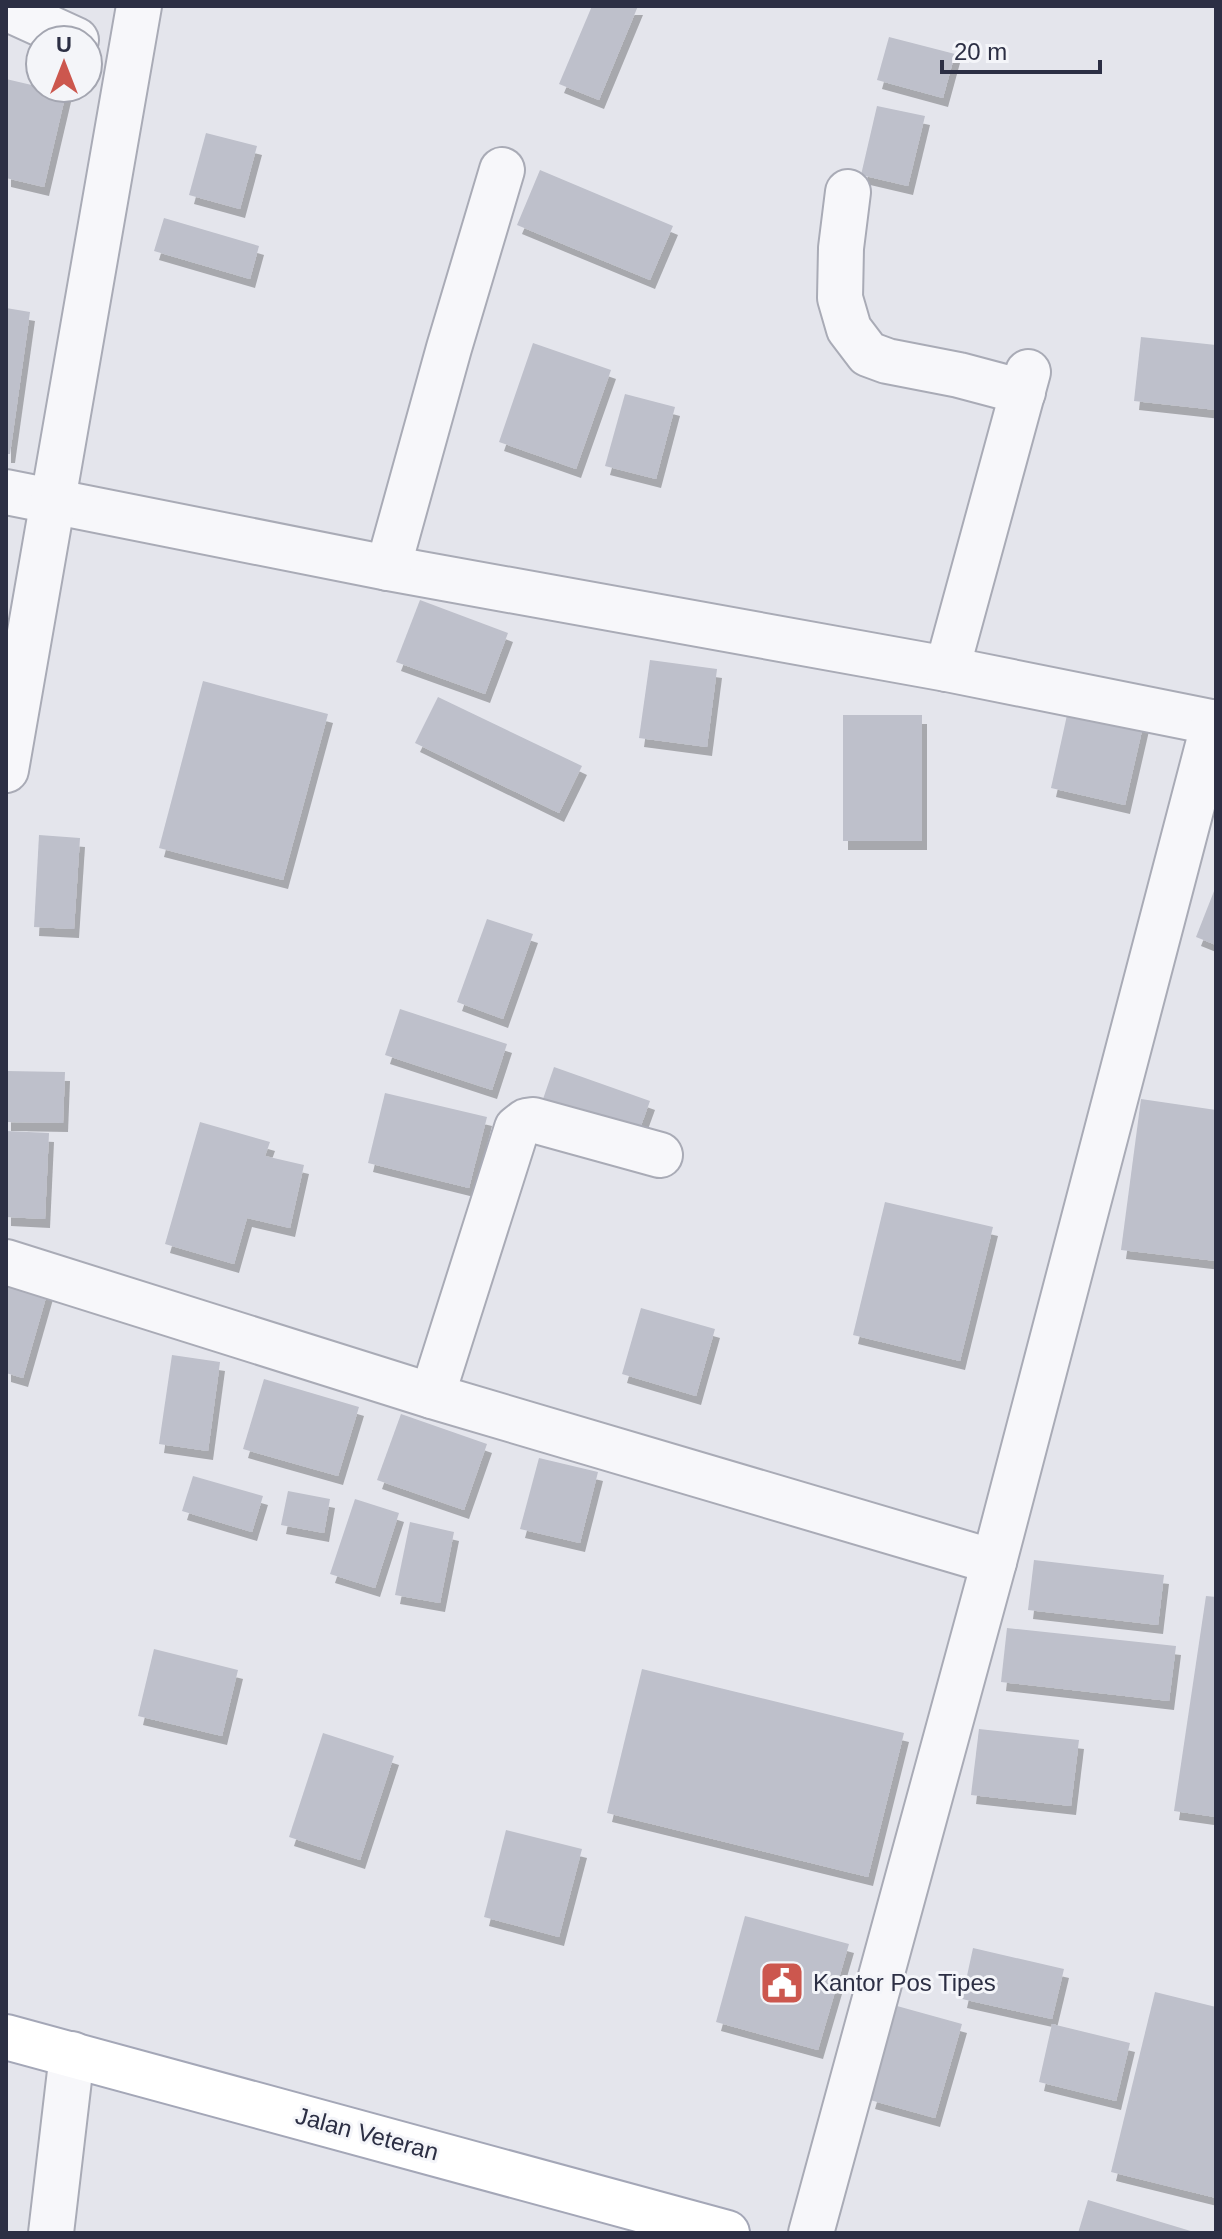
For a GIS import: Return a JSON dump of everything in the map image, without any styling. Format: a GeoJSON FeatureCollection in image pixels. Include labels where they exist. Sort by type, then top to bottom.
{"type":"FeatureCollection","features":[{"type":"Feature","properties":{"kind":"main road","name":"Jalan Veteran"},"geometry":{"type":"LineString","coordinates":[[6,2037],[727,2233]]}},
{"type":"Feature","properties":{"kind":"street"},"geometry":{"type":"LineString","coordinates":[[6,770],[139,6]]}},
{"type":"Feature","properties":{"kind":"street"},"geometry":{"type":"LineString","coordinates":[[6,8],[41,24]]}},
{"type":"Feature","properties":{"kind":"street"},"geometry":{"type":"LineString","coordinates":[[104,53],[129,65]]}},
{"type":"Feature","properties":{"kind":"street"},"geometry":{"type":"LineString","coordinates":[[388,568],[502,170]]}},
{"type":"Feature","properties":{"kind":"street"},"geometry":{"type":"LineString","coordinates":[[848,192],[841,248],[840,298],[849,329],[868,354],[887,361],[959,375],[1026,382],[947,669]]}},
{"type":"Feature","properties":{"kind":"street"},"geometry":{"type":"LineString","coordinates":[[6,492],[388,568],[947,669],[1215,722],[994,1562],[811,2233]]}},
{"type":"Feature","properties":{"kind":"street"},"geometry":{"type":"LineString","coordinates":[[432,1396],[521,1123],[533,1120],[660,1155]]}},
{"type":"Feature","properties":{"kind":"street"},"geometry":{"type":"LineString","coordinates":[[6,1262],[432,1396],[994,1562]]}},
{"type":"Feature","properties":{"kind":"street"},"geometry":{"type":"LineString","coordinates":[[51,2233],[72,2054]]}},
{"type":"Feature","properties":{"kind":"building"},"geometry":{"type":"Polygon","coordinates":[[[592,6],[638,6],[599,100],[559,84],[592,6]]]}},
{"type":"Feature","properties":{"kind":"building"},"geometry":{"type":"Polygon","coordinates":[[[889,37],[955,54],[943,98],[877,80],[889,37]]]}},
{"type":"Feature","properties":{"kind":"building"},"geometry":{"type":"Polygon","coordinates":[[[6,79],[24,83],[24,104],[63,104],[44,187],[6,178],[6,79]]]}},
{"type":"Feature","properties":{"kind":"building"},"geometry":{"type":"Polygon","coordinates":[[[877,106],[925,116],[908,186],[861,175],[877,106]]]}},
{"type":"Feature","properties":{"kind":"building"},"geometry":{"type":"Polygon","coordinates":[[[206,133],[257,146],[240,209],[189,195],[206,133]]]}},
{"type":"Feature","properties":{"kind":"building"},"geometry":{"type":"Polygon","coordinates":[[[540,170],[673,226],[650,280],[517,225],[540,170]]]}},
{"type":"Feature","properties":{"kind":"building"},"geometry":{"type":"Polygon","coordinates":[[[164,218],[259,246],[250,279],[154,251],[164,218]]]}},
{"type":"Feature","properties":{"kind":"building"},"geometry":{"type":"Polygon","coordinates":[[[6,308],[30,312],[10,454],[6,454],[6,308]]]}},
{"type":"Feature","properties":{"kind":"building"},"geometry":{"type":"Polygon","coordinates":[[[1141,337],[1216,345],[1216,410],[1134,401],[1141,337]]]}},
{"type":"Feature","properties":{"kind":"building"},"geometry":{"type":"Polygon","coordinates":[[[533,343],[611,370],[576,469],[499,442],[533,343]]]}},
{"type":"Feature","properties":{"kind":"building"},"geometry":{"type":"Polygon","coordinates":[[[625,394],[675,407],[656,479],[605,466],[625,394]]]}},
{"type":"Feature","properties":{"kind":"building"},"geometry":{"type":"Polygon","coordinates":[[[420,600],[508,633],[485,694],[396,662],[420,600]]]}},
{"type":"Feature","properties":{"kind":"building"},"geometry":{"type":"Polygon","coordinates":[[[650,660],[717,669],[707,747],[639,738],[650,660]]]}},
{"type":"Feature","properties":{"kind":"building"},"geometry":{"type":"Polygon","coordinates":[[[203,681],[328,714],[283,880],[159,848],[203,681]]]}},
{"type":"Feature","properties":{"kind":"building"},"geometry":{"type":"Polygon","coordinates":[[[438,697],[582,766],[559,813],[415,743],[438,697]]]}},
{"type":"Feature","properties":{"kind":"building"},"geometry":{"type":"Polygon","coordinates":[[[1069,706],[1144,722],[1125,805],[1051,788],[1069,706]]]}},
{"type":"Feature","properties":{"kind":"building"},"geometry":{"type":"Polygon","coordinates":[[[843,715],[922,715],[922,841],[843,841],[843,715]]]}},
{"type":"Feature","properties":{"kind":"building"},"geometry":{"type":"Polygon","coordinates":[[[39,835],[80,838],[74,929],[34,927],[39,835]]]}},
{"type":"Feature","properties":{"kind":"building"},"geometry":{"type":"Polygon","coordinates":[[[1216,886],[1216,945],[1196,937],[1216,886]]]}},
{"type":"Feature","properties":{"kind":"building"},"geometry":{"type":"Polygon","coordinates":[[[487,919],[533,934],[503,1019],[457,1002],[487,919]]]}},
{"type":"Feature","properties":{"kind":"building"},"geometry":{"type":"Polygon","coordinates":[[[400,1009],[507,1044],[492,1090],[385,1055],[400,1009]]]}},
{"type":"Feature","properties":{"kind":"building"},"geometry":{"type":"Polygon","coordinates":[[[554,1067],[650,1101],[638,1134],[543,1099],[554,1067]]]}},
{"type":"Feature","properties":{"kind":"building"},"geometry":{"type":"Polygon","coordinates":[[[6,1071],[65,1072],[63,1123],[6,1122],[6,1071]]]}},
{"type":"Feature","properties":{"kind":"building"},"geometry":{"type":"Polygon","coordinates":[[[385,1093],[487,1117],[469,1188],[368,1163],[385,1093]]]}},
{"type":"Feature","properties":{"kind":"building"},"geometry":{"type":"Polygon","coordinates":[[[1141,1099],[1216,1110],[1216,1261],[1121,1250],[1141,1099]]]}},
{"type":"Feature","properties":{"kind":"building"},"geometry":{"type":"Polygon","coordinates":[[[200,1122],[270,1142],[265,1156],[304,1165],[290,1228],[247,1218],[234,1264],[165,1244],[200,1122]]]}},
{"type":"Feature","properties":{"kind":"building"},"geometry":{"type":"Polygon","coordinates":[[[6,1131],[49,1133],[45,1219],[6,1217],[6,1131]]]}},
{"type":"Feature","properties":{"kind":"building"},"geometry":{"type":"Polygon","coordinates":[[[885,1202],[993,1227],[960,1361],[853,1335],[885,1202]]]}},
{"type":"Feature","properties":{"kind":"building"},"geometry":{"type":"Polygon","coordinates":[[[6,1274],[49,1287],[23,1378],[6,1373],[6,1274]]]}},
{"type":"Feature","properties":{"kind":"building"},"geometry":{"type":"Polygon","coordinates":[[[641,1308],[715,1329],[696,1396],[622,1374],[641,1308]]]}},
{"type":"Feature","properties":{"kind":"building"},"geometry":{"type":"Polygon","coordinates":[[[172,1355],[220,1362],[208,1451],[159,1444],[172,1355]]]}},
{"type":"Feature","properties":{"kind":"building"},"geometry":{"type":"Polygon","coordinates":[[[264,1379],[359,1407],[338,1476],[243,1449],[264,1379]]]}},
{"type":"Feature","properties":{"kind":"building"},"geometry":{"type":"Polygon","coordinates":[[[401,1414],[487,1444],[464,1510],[377,1480],[401,1414]]]}},
{"type":"Feature","properties":{"kind":"building"},"geometry":{"type":"Polygon","coordinates":[[[539,1458],[598,1472],[580,1543],[520,1529],[539,1458]]]}},
{"type":"Feature","properties":{"kind":"building"},"geometry":{"type":"Polygon","coordinates":[[[193,1476],[263,1496],[252,1532],[182,1511],[193,1476]]]}},
{"type":"Feature","properties":{"kind":"building"},"geometry":{"type":"Polygon","coordinates":[[[288,1491],[330,1499],[324,1533],[281,1525],[288,1491]]]}},
{"type":"Feature","properties":{"kind":"building"},"geometry":{"type":"Polygon","coordinates":[[[355,1499],[399,1513],[375,1588],[330,1574],[355,1499]]]}},
{"type":"Feature","properties":{"kind":"building"},"geometry":{"type":"Polygon","coordinates":[[[410,1522],[454,1532],[440,1603],[395,1595],[410,1522]]]}},
{"type":"Feature","properties":{"kind":"building"},"geometry":{"type":"Polygon","coordinates":[[[1034,1560],[1164,1575],[1158,1625],[1028,1610],[1034,1560]]]}},
{"type":"Feature","properties":{"kind":"building"},"geometry":{"type":"Polygon","coordinates":[[[1206,1596],[1216,1597],[1216,1817],[1174,1811],[1206,1596]]]}},
{"type":"Feature","properties":{"kind":"building"},"geometry":{"type":"Polygon","coordinates":[[[1007,1628],[1176,1646],[1169,1701],[1001,1682],[1007,1628]]]}},
{"type":"Feature","properties":{"kind":"building"},"geometry":{"type":"Polygon","coordinates":[[[154,1649],[238,1670],[222,1736],[138,1716],[154,1649]]]}},
{"type":"Feature","properties":{"kind":"building"},"geometry":{"type":"Polygon","coordinates":[[[642,1669],[904,1733],[868,1877],[607,1813],[642,1669]]]}},
{"type":"Feature","properties":{"kind":"building"},"geometry":{"type":"Polygon","coordinates":[[[979,1729],[1079,1740],[1071,1806],[971,1795],[979,1729]]]}},
{"type":"Feature","properties":{"kind":"building"},"geometry":{"type":"Polygon","coordinates":[[[323,1733],[394,1756],[360,1860],[289,1837],[323,1733]]]}},
{"type":"Feature","properties":{"kind":"building"},"geometry":{"type":"Polygon","coordinates":[[[506,1830],[582,1849],[559,1937],[484,1917],[506,1830]]]}},
{"type":"Feature","properties":{"kind":"building","name":"Kantor Pos Tipes"},"geometry":{"type":"Polygon","coordinates":[[[745,1916],[849,1944],[818,2050],[716,2022],[745,1916]]]}},
{"type":"Feature","properties":{"kind":"building"},"geometry":{"type":"Polygon","coordinates":[[[973,1948],[1064,1969],[1052,2019],[962,1999],[973,1948]]]}},
{"type":"Feature","properties":{"kind":"building"},"geometry":{"type":"Polygon","coordinates":[[[1155,1992],[1216,2007],[1216,2198],[1111,2172],[1155,1992]]]}},
{"type":"Feature","properties":{"kind":"building"},"geometry":{"type":"Polygon","coordinates":[[[897,2006],[962,2024],[935,2118],[870,2100],[897,2006]]]}},
{"type":"Feature","properties":{"kind":"building"},"geometry":{"type":"Polygon","coordinates":[[[1052,2024],[1130,2043],[1116,2101],[1039,2082],[1052,2024]]]}},
{"type":"Feature","properties":{"kind":"building"},"geometry":{"type":"Polygon","coordinates":[[[1088,2200],[1194,2232],[1194,2233],[1078,2233],[1088,2200]]]}},
{"type":"Feature","properties":{"kind":"place","name":"Kantor Pos Tipes"},"geometry":{"type":"Point","coordinates":[782,1983]}}]}
